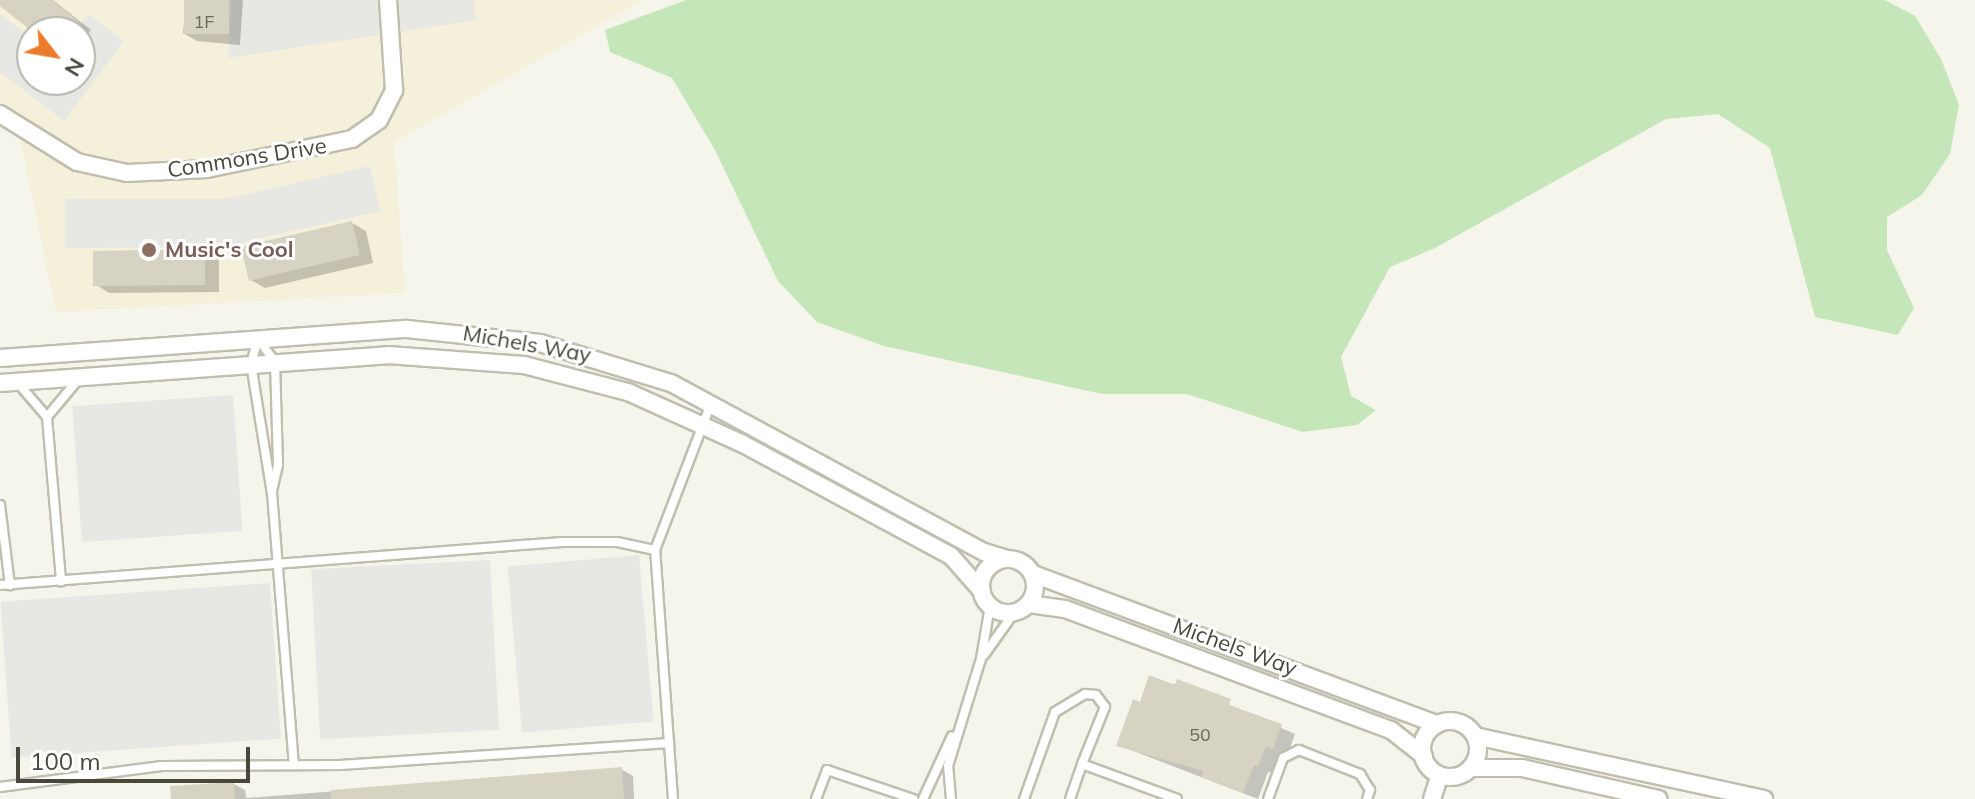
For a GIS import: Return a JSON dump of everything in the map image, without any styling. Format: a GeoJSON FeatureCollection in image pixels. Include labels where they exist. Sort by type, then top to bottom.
{"type":"FeatureCollection","features":[{"type":"Feature","properties":{"kind":"street","name":"Commons Drive"},"geometry":{"type":"LineString","coordinates":[[0,114],[77,162],[127,173],[207,169],[352,139],[379,120],[394,90],[388,0]]}},
{"type":"Feature","properties":{"kind":"street","name":"Michels Way"},"geometry":{"type":"LineString","coordinates":[[0,358],[407,329],[498,336],[606,359],[711,403],[984,552],[1007,559]]}},
{"type":"Feature","properties":{"kind":"street","name":"Michels Way"},"geometry":{"type":"LineString","coordinates":[[8,383],[388,355],[491,359],[593,381],[701,424],[940,549],[958,562],[986,599]]}},
{"type":"Feature","properties":{"kind":"street"},"geometry":{"type":"LineString","coordinates":[[1007,559],[1022,562],[1033,574],[1035,589],[1029,604],[1014,613],[986,599],[990,566],[1007,559]]}},
{"type":"Feature","properties":{"kind":"street","name":"Michels Way"},"geometry":{"type":"LineString","coordinates":[[1033,574],[1437,724]]}},
{"type":"Feature","properties":{"kind":"street","name":"Michels Way"},"geometry":{"type":"LineString","coordinates":[[1029,604],[1065,609],[1391,730],[1424,756]]}},
{"type":"Feature","properties":{"kind":"street"},"geometry":{"type":"LineString","coordinates":[[1659,799],[1522,768],[1471,768],[1456,776],[1440,775],[1424,756],[1424,740],[1437,724],[1461,723],[1475,736],[1764,799]]}},
{"type":"Feature","properties":{"kind":"street"},"geometry":{"type":"LineString","coordinates":[[1471,768],[1478,752],[1475,736]]}},
{"type":"Feature","properties":{"kind":"street"},"geometry":{"type":"LineString","coordinates":[[1432,799],[1440,775]]}},
{"type":"Feature","properties":{"kind":"lane"},"geometry":{"type":"LineString","coordinates":[[258,338],[275,362],[278,465],[272,493]]}},
{"type":"Feature","properties":{"kind":"lane"},"geometry":{"type":"LineString","coordinates":[[258,338],[251,364],[272,493],[294,765]]}},
{"type":"Feature","properties":{"kind":"lane"},"geometry":{"type":"LineString","coordinates":[[47,417],[80,378]]}},
{"type":"Feature","properties":{"kind":"lane"},"geometry":{"type":"LineString","coordinates":[[8,383],[47,417],[61,581]]}},
{"type":"Feature","properties":{"kind":"lane"},"geometry":{"type":"LineString","coordinates":[[673,799],[655,550],[711,403]]}},
{"type":"Feature","properties":{"kind":"lane"},"geometry":{"type":"LineString","coordinates":[[0,505],[10,585]]}},
{"type":"Feature","properties":{"kind":"lane"},"geometry":{"type":"LineString","coordinates":[[0,585],[562,542],[617,542],[655,550]]}},
{"type":"Feature","properties":{"kind":"lane"},"geometry":{"type":"LineString","coordinates":[[923,799],[959,721],[981,659],[986,599]]}},
{"type":"Feature","properties":{"kind":"lane"},"geometry":{"type":"LineString","coordinates":[[981,659],[1014,613]]}},
{"type":"Feature","properties":{"kind":"lane"},"geometry":{"type":"LineString","coordinates":[[1024,799],[1055,712],[1085,694],[1096,695],[1105,707],[1070,799]]}},
{"type":"Feature","properties":{"kind":"lane"},"geometry":{"type":"LineString","coordinates":[[951,799],[948,766],[959,721]]}},
{"type":"Feature","properties":{"kind":"lane"},"geometry":{"type":"LineString","coordinates":[[0,787],[76,781],[162,766],[294,765],[669,743]]}},
{"type":"Feature","properties":{"kind":"lane"},"geometry":{"type":"LineString","coordinates":[[1268,799],[1283,758],[1299,750],[1360,774],[1370,790],[1367,799]]}},
{"type":"Feature","properties":{"kind":"lane"},"geometry":{"type":"LineString","coordinates":[[1082,764],[1177,799]]}},
{"type":"Feature","properties":{"kind":"lane"},"geometry":{"type":"LineString","coordinates":[[816,799],[827,770],[913,799]]}},
{"type":"Feature","properties":{"kind":"shaded area"},"geometry":{"type":"Polygon","coordinates":[[[0,0],[643,0],[394,142],[405,293],[56,312],[18,128],[0,114],[0,0]]]}},
{"type":"Feature","properties":{"kind":"shaded area"},"geometry":{"type":"Polygon","coordinates":[[[232,0],[473,0],[476,20],[228,58],[232,0]]]}},
{"type":"Feature","properties":{"kind":"shaded area"},"geometry":{"type":"Polygon","coordinates":[[[0,14],[16,26],[16,84],[0,72],[0,14]]]}},
{"type":"Feature","properties":{"kind":"shaded area"},"geometry":{"type":"Polygon","coordinates":[[[96,20],[124,41],[96,78],[96,20]]]}},
{"type":"Feature","properties":{"kind":"shaded area"},"geometry":{"type":"Polygon","coordinates":[[[31,96],[83,96],[64,121],[31,96]]]}},
{"type":"Feature","properties":{"kind":"shaded area"},"geometry":{"type":"Polygon","coordinates":[[[370,166],[380,211],[222,247],[65,248],[65,199],[225,199],[370,166]]]}},
{"type":"Feature","properties":{"kind":"shaded area"},"geometry":{"type":"Polygon","coordinates":[[[233,395],[242,531],[82,542],[72,406],[233,395]]]}},
{"type":"Feature","properties":{"kind":"shaded area"},"geometry":{"type":"Polygon","coordinates":[[[639,555],[654,721],[522,733],[508,567],[639,555]]]}},
{"type":"Feature","properties":{"kind":"shaded area"},"geometry":{"type":"Polygon","coordinates":[[[490,560],[499,730],[320,739],[311,569],[490,560]]]}},
{"type":"Feature","properties":{"kind":"shaded area"},"geometry":{"type":"Polygon","coordinates":[[[270,583],[281,739],[12,757],[1,602],[270,583]]]}},
{"type":"Feature","properties":{"kind":"green space"},"geometry":{"type":"Polygon","coordinates":[[[686,0],[1885,0],[1915,16],[1941,59],[1959,105],[1950,154],[1922,195],[1887,217],[1887,250],[1914,308],[1898,335],[1815,317],[1770,148],[1718,114],[1666,119],[1435,248],[1390,267],[1341,357],[1351,396],[1376,410],[1357,425],[1303,432],[1187,394],[1102,394],[884,346],[817,322],[778,281],[715,150],[672,78],[610,52],[605,30],[686,0]]]}},
{"type":"Feature","properties":{"kind":"building"},"geometry":{"type":"Polygon","coordinates":[[[0,0],[52,0],[72,16],[16,16],[16,19],[0,6],[0,0]]]}},
{"type":"Feature","properties":{"kind":"building"},"geometry":{"type":"Polygon","coordinates":[[[184,0],[229,0],[229,34],[184,34],[184,0]]]}},
{"type":"Feature","properties":{"kind":"building"},"geometry":{"type":"Polygon","coordinates":[[[352,221],[360,255],[249,281],[241,247],[352,221]]]}},
{"type":"Feature","properties":{"kind":"building"},"geometry":{"type":"Polygon","coordinates":[[[205,250],[205,285],[93,286],[93,251],[205,250]]]}},
{"type":"Feature","properties":{"kind":"building"},"geometry":{"type":"Polygon","coordinates":[[[1149,675],[1175,685],[1177,679],[1231,699],[1229,705],[1282,724],[1273,749],[1266,746],[1258,767],[1254,765],[1243,793],[1201,777],[1203,771],[1116,746],[1133,699],[1140,702],[1149,675]]]}},
{"type":"Feature","properties":{"kind":"building"},"geometry":{"type":"Polygon","coordinates":[[[622,767],[624,799],[331,799],[331,790],[622,767]]]}},
{"type":"Feature","properties":{"kind":"building"},"geometry":{"type":"Polygon","coordinates":[[[234,782],[235,799],[171,799],[170,786],[234,782]]]}},
{"type":"Feature","properties":{"kind":"place","name":"Music's Cool"},"geometry":{"type":"Point","coordinates":[149,250]}}]}
